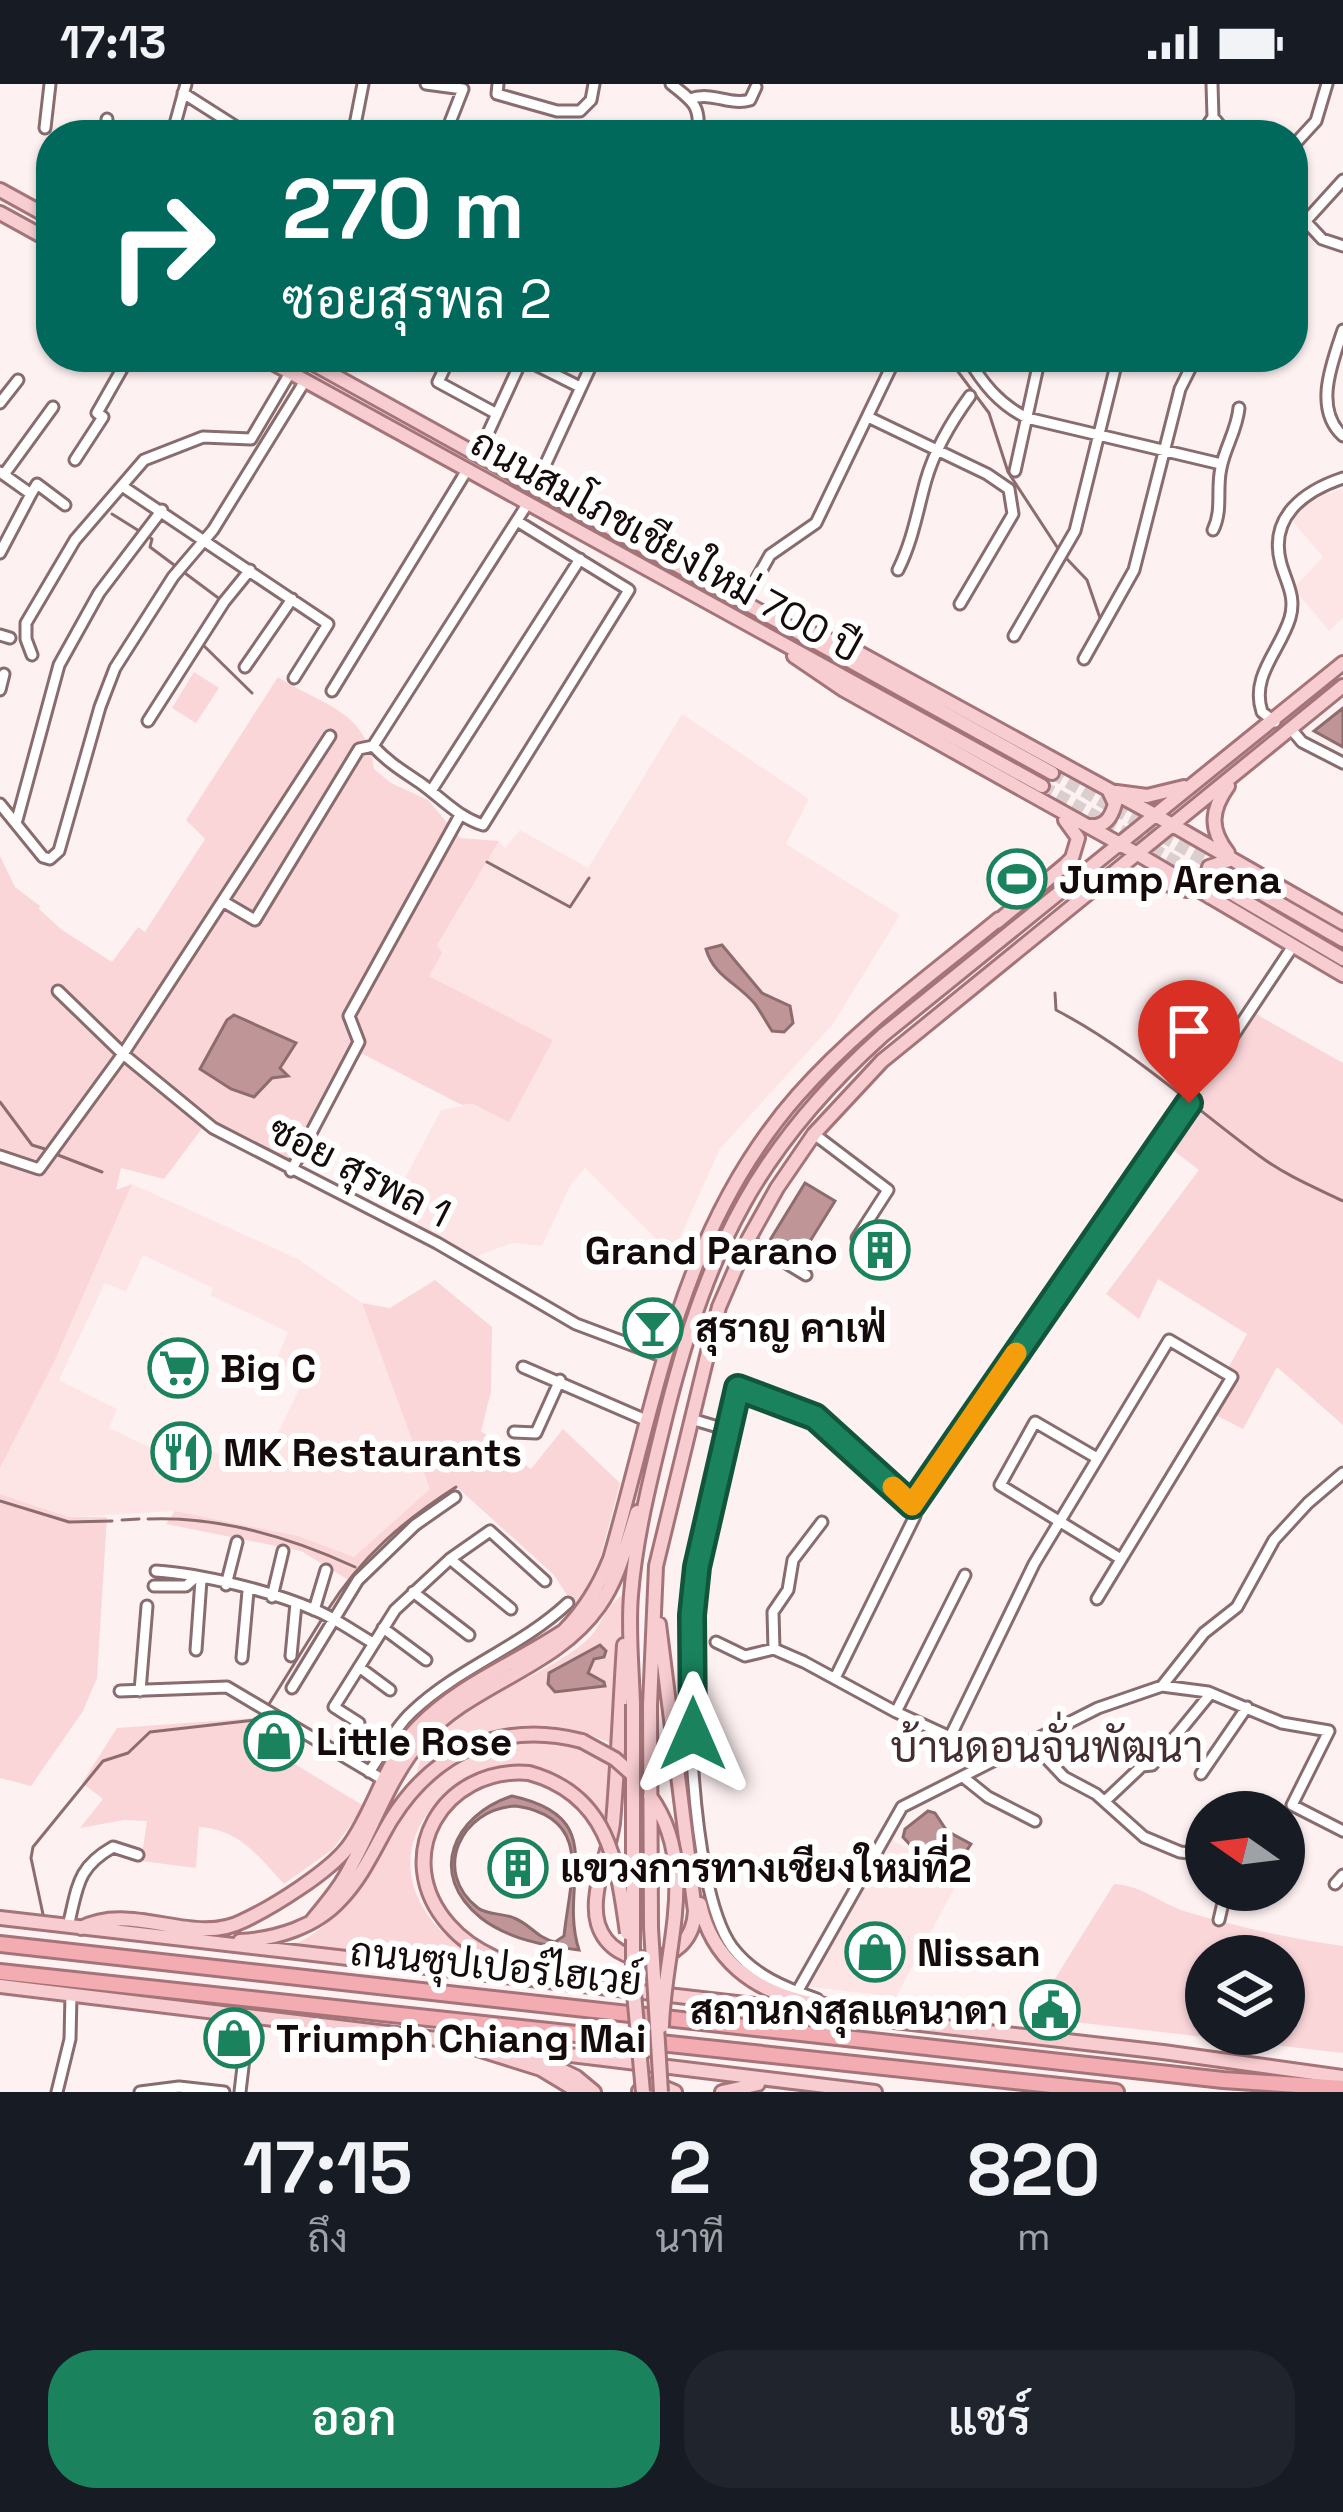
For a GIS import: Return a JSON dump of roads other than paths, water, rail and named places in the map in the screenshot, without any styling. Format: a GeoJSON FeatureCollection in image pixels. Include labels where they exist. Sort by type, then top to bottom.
{"type":"FeatureCollection","features":[{"type":"Feature","properties":{"kind":"highway","name":"ถนนซุปเปอร์ไฮเวย์"},"geometry":{"type":"LineString","coordinates":[[0,1944],[1223,2080],[1343,2088]]}},
{"type":"Feature","properties":{"kind":"highway","name":"ถนนซุปเปอร์ไฮเวย์"},"geometry":{"type":"LineString","coordinates":[[0,1972],[1116,2092]]}},
{"type":"Feature","properties":{"kind":"main road"},"geometry":{"type":"LineString","coordinates":[[0,190],[36,210]]}},
{"type":"Feature","properties":{"kind":"main road"},"geometry":{"type":"LineString","coordinates":[[0,213],[36,233]]}},
{"type":"Feature","properties":{"kind":"main road","name":"ถนนสมโภชเชียงใหม่ 700 ปี"},"geometry":{"type":"LineString","coordinates":[[328,372],[1052,773]]}},
{"type":"Feature","properties":{"kind":"main road","name":"ถนนสมโภชเชียงใหม่ 700 ปี"},"geometry":{"type":"LineString","coordinates":[[290,373],[1042,786]]}},
{"type":"Feature","properties":{"kind":"main road"},"geometry":{"type":"LineString","coordinates":[[784,626],[852,649],[1343,923]]}},
{"type":"Feature","properties":{"kind":"main road"},"geometry":{"type":"LineString","coordinates":[[775,640],[844,690],[1343,975]]}},
{"type":"Feature","properties":{"kind":"main road"},"geometry":{"type":"LineString","coordinates":[[312,1921],[344,1880],[384,1799],[421,1741],[451,1713],[561,1644],[599,1606],[622,1562],[653,1466],[688,1328],[716,1257],[777,1150],[814,1101],[946,982],[1343,663]]}},
{"type":"Feature","properties":{"kind":"main road"},"geometry":{"type":"LineString","coordinates":[[661,2092],[651,1952],[654,1588],[662,1534],[719,1307],[748,1240],[814,1134],[882,1061],[1343,686]]}},
{"type":"Feature","properties":{"kind":"main road"},"geometry":{"type":"LineString","coordinates":[[1232,859],[1217,837],[1213,815],[1238,772]]}},
{"type":"Feature","properties":{"kind":"main road"},"geometry":{"type":"LineString","coordinates":[[1108,791],[1147,796],[1177,790],[1206,774]]}},
{"type":"Feature","properties":{"kind":"main road"},"geometry":{"type":"LineString","coordinates":[[1083,825],[1098,826],[1110,818],[1115,804],[1108,791]]}},
{"type":"Feature","properties":{"kind":"main road"},"geometry":{"type":"LineString","coordinates":[[74,1927],[116,1918],[202,1929],[226,1929],[243,1922],[346,1850],[376,1776],[430,1715],[551,1640],[581,1613],[597,1592],[610,1559],[689,1275],[724,1202],[759,1144],[814,1078],[1072,858],[1078,838],[1057,811]]}},
{"type":"Feature","properties":{"kind":"main road"},"geometry":{"type":"LineString","coordinates":[[1211,898],[1204,886],[1206,873],[1213,863],[1232,859]]}},
{"type":"Feature","properties":{"kind":"main road"},"geometry":{"type":"LineString","coordinates":[[1097,886],[1147,878],[1211,898]]}},
{"type":"Feature","properties":{"kind":"main road"},"geometry":{"type":"LineString","coordinates":[[1343,940],[1238,888],[1343,959]]}},
{"type":"Feature","properties":{"kind":"main road"},"geometry":{"type":"LineString","coordinates":[[946,982],[999,919]]}},
{"type":"Feature","properties":{"kind":"main road"},"geometry":{"type":"LineString","coordinates":[[814,1078],[855,1060]]}},
{"type":"Feature","properties":{"kind":"main road"},"geometry":{"type":"LineString","coordinates":[[716,1257],[724,1202]]}},
{"type":"Feature","properties":{"kind":"main road"},"geometry":{"type":"LineString","coordinates":[[666,1352],[688,1328]]}},
{"type":"Feature","properties":{"kind":"main road"},"geometry":{"type":"LineString","coordinates":[[653,1466],[630,1603],[612,1828],[596,1900],[603,1934],[628,1954],[661,1959],[675,1953],[693,1930],[692,1868]]}},
{"type":"Feature","properties":{"kind":"main road"},"geometry":{"type":"LineString","coordinates":[[654,1588],[692,1868],[702,1914],[724,1959],[734,1969],[792,1998],[833,2005],[872,2019]]}},
{"type":"Feature","properties":{"kind":"main road"},"geometry":{"type":"LineString","coordinates":[[630,1603],[633,1982]]}},
{"type":"Feature","properties":{"kind":"main road"},"geometry":{"type":"LineString","coordinates":[[175,1939],[245,1941],[293,1931],[329,1911],[353,1885],[398,1809],[442,1762],[473,1744],[538,1733],[582,1741],[615,1759],[638,1780],[666,1821],[675,1853],[676,1909],[665,1975],[660,2075]]}},
{"type":"Feature","properties":{"kind":"main road"},"geometry":{"type":"LineString","coordinates":[[599,1988],[530,1971],[479,1950],[451,1928],[424,1885],[424,1845],[452,1798],[490,1776],[529,1772],[567,1788],[602,1828],[620,1884],[641,2088],[656,2084],[675,2092]]}},
{"type":"Feature","properties":{"kind":"main road"},"geometry":{"type":"LineString","coordinates":[[0,1918],[1343,2075]]}},
{"type":"Feature","properties":{"kind":"main road"},"geometry":{"type":"LineString","coordinates":[[0,1986],[875,2092]]}},
{"type":"Feature","properties":{"kind":"main road"},"geometry":{"type":"LineString","coordinates":[[445,2038],[541,2068],[580,2092]]}},
{"type":"Feature","properties":{"kind":"main road"},"geometry":{"type":"LineString","coordinates":[[503,2045],[562,2068],[594,2092]]}},
{"type":"Feature","properties":{"kind":"main road"},"geometry":{"type":"LineString","coordinates":[[722,2092],[750,2084],[783,2083]]}},
{"type":"Feature","properties":{"kind":"street"},"geometry":{"type":"LineString","coordinates":[[46,120],[50,84]]}},
{"type":"Feature","properties":{"kind":"street"},"geometry":{"type":"LineString","coordinates":[[356,120],[363,84]]}},
{"type":"Feature","properties":{"kind":"street"},"geometry":{"type":"LineString","coordinates":[[426,84],[464,89],[451,120]]}},
{"type":"Feature","properties":{"kind":"street"},"geometry":{"type":"LineString","coordinates":[[498,84],[496,94],[556,110],[580,111],[591,100],[595,84]]}},
{"type":"Feature","properties":{"kind":"street"},"geometry":{"type":"LineString","coordinates":[[671,84],[690,99],[699,120]]}},
{"type":"Feature","properties":{"kind":"street"},"geometry":{"type":"LineString","coordinates":[[1211,120],[1212,84]]}},
{"type":"Feature","properties":{"kind":"street"},"geometry":{"type":"LineString","coordinates":[[1308,130],[1316,121],[1327,84]]}},
{"type":"Feature","properties":{"kind":"street"},"geometry":{"type":"LineString","coordinates":[[690,99],[704,94],[742,103],[750,100],[756,87]]}},
{"type":"Feature","properties":{"kind":"street"},"geometry":{"type":"LineString","coordinates":[[176,120],[185,89],[228,120]]}},
{"type":"Feature","properties":{"kind":"street"},"geometry":{"type":"LineString","coordinates":[[1308,218],[1343,180]]}},
{"type":"Feature","properties":{"kind":"street"},"geometry":{"type":"LineString","coordinates":[[1308,227],[1322,239],[1343,245]]}},
{"type":"Feature","properties":{"kind":"street"},"geometry":{"type":"LineString","coordinates":[[1343,330],[1328,378],[1330,420],[1343,436]]}},
{"type":"Feature","properties":{"kind":"street"},"geometry":{"type":"LineString","coordinates":[[75,460],[103,417],[97,413],[120,372]]}},
{"type":"Feature","properties":{"kind":"street"},"geometry":{"type":"LineString","coordinates":[[443,372],[438,382],[497,414]]}},
{"type":"Feature","properties":{"kind":"street"},"geometry":{"type":"LineString","coordinates":[[478,455],[515,372]]}},
{"type":"Feature","properties":{"kind":"street"},"geometry":{"type":"LineString","coordinates":[[551,372],[580,387]]}},
{"type":"Feature","properties":{"kind":"street"},"geometry":{"type":"LineString","coordinates":[[535,487],[588,372]]}},
{"type":"Feature","properties":{"kind":"street"},"geometry":{"type":"LineString","coordinates":[[743,603],[770,555],[816,523],[889,372]]}},
{"type":"Feature","properties":{"kind":"street"},"geometry":{"type":"LineString","coordinates":[[976,372],[1006,407],[1027,418],[1221,464]]}},
{"type":"Feature","properties":{"kind":"street"},"geometry":{"type":"LineString","coordinates":[[1016,471],[1037,372]]}},
{"type":"Feature","properties":{"kind":"street"},"geometry":{"type":"LineString","coordinates":[[1014,636],[1070,542],[1114,372]]}},
{"type":"Feature","properties":{"kind":"street"},"geometry":{"type":"LineString","coordinates":[[1084,658],[1134,570],[1180,388],[1188,372]]}},
{"type":"Feature","properties":{"kind":"street"},"geometry":{"type":"LineString","coordinates":[[32,655],[26,623],[75,540],[144,460],[203,437],[251,439],[290,373]]}},
{"type":"Feature","properties":{"kind":"street"},"geometry":{"type":"LineString","coordinates":[[2,397],[18,380]]}},
{"type":"Feature","properties":{"kind":"street"},"geometry":{"type":"LineString","coordinates":[[0,804],[43,857],[50,859],[59,851],[109,680],[181,568],[206,540],[305,381]]}},
{"type":"Feature","properties":{"kind":"street"},"geometry":{"type":"LineString","coordinates":[[898,570],[912,542],[937,450],[970,396]]}},
{"type":"Feature","properties":{"kind":"street"},"geometry":{"type":"LineString","coordinates":[[31,494],[3,472],[53,406]]}},
{"type":"Feature","properties":{"kind":"street"},"geometry":{"type":"LineString","coordinates":[[1214,530],[1219,518],[1221,464],[1238,423],[1239,408]]}},
{"type":"Feature","properties":{"kind":"street"},"geometry":{"type":"LineString","coordinates":[[868,417],[1009,489],[1013,514],[960,604]]}},
{"type":"Feature","properties":{"kind":"street"},"geometry":{"type":"LineString","coordinates":[[332,691],[467,470]]}},
{"type":"Feature","properties":{"kind":"street"},"geometry":{"type":"LineString","coordinates":[[1275,722],[1262,712],[1257,688],[1292,606],[1278,550],[1282,526],[1295,501],[1312,488],[1343,478]]}},
{"type":"Feature","properties":{"kind":"street"},"geometry":{"type":"LineString","coordinates":[[0,553],[37,484],[65,506]]}},
{"type":"Feature","properties":{"kind":"street"},"geometry":{"type":"LineString","coordinates":[[122,486],[328,624],[294,677]]}},
{"type":"Feature","properties":{"kind":"street"},"geometry":{"type":"LineString","coordinates":[[224,902],[255,920],[359,749],[373,746],[528,503]]}},
{"type":"Feature","properties":{"kind":"street"},"geometry":{"type":"LineString","coordinates":[[17,820],[59,665],[100,593],[162,510]]}},
{"type":"Feature","properties":{"kind":"street"},"geometry":{"type":"LineString","coordinates":[[373,746],[396,771],[430,791],[459,817],[483,825],[629,590],[517,520]]}},
{"type":"Feature","properties":{"kind":"street"},"geometry":{"type":"LineString","coordinates":[[430,791],[580,559]]}},
{"type":"Feature","properties":{"kind":"street"},"geometry":{"type":"LineString","coordinates":[[148,721],[224,602],[250,571]]}},
{"type":"Feature","properties":{"kind":"street"},"geometry":{"type":"LineString","coordinates":[[245,667],[292,599]]}},
{"type":"Feature","properties":{"kind":"street"},"geometry":{"type":"LineString","coordinates":[[0,690],[4,674]]}},
{"type":"Feature","properties":{"kind":"street"},"geometry":{"type":"LineString","coordinates":[[1291,729],[1303,742],[1343,764]]}},
{"type":"Feature","properties":{"kind":"street"},"geometry":{"type":"LineString","coordinates":[[0,1156],[39,1169],[124,1054],[330,736]]}},
{"type":"Feature","properties":{"kind":"street"},"geometry":{"type":"LineString","coordinates":[[291,1172],[359,1042],[349,1016],[459,817]]}},
{"type":"Feature","properties":{"kind":"street"},"geometry":{"type":"LineString","coordinates":[[1209,1072],[1293,946]]}},
{"type":"Feature","properties":{"kind":"street","name":"ซอย สุรพล 1"},"geometry":{"type":"LineString","coordinates":[[58,991],[213,1128],[436,1243],[576,1324],[666,1352]]}},
{"type":"Feature","properties":{"kind":"street"},"geometry":{"type":"LineString","coordinates":[[835,1678],[914,1510],[1189,1103]]}},
{"type":"Feature","properties":{"kind":"street"},"geometry":{"type":"LineString","coordinates":[[814,1134],[888,1190],[857,1238]]}},
{"type":"Feature","properties":{"kind":"street"},"geometry":{"type":"LineString","coordinates":[[748,1240],[806,1275]]}},
{"type":"Feature","properties":{"kind":"street"},"geometry":{"type":"LineString","coordinates":[[950,1737],[1034,1564],[1169,1340],[1232,1377],[1096,1599]]}},
{"type":"Feature","properties":{"kind":"street"},"geometry":{"type":"LineString","coordinates":[[523,1367],[647,1421]]}},
{"type":"Feature","properties":{"kind":"street"},"geometry":{"type":"LineString","coordinates":[[514,1432],[536,1433],[560,1380]]}},
{"type":"Feature","properties":{"kind":"street"},"geometry":{"type":"LineString","coordinates":[[833,2005],[770,1980],[741,1959],[720,1929],[707,1888],[694,1791],[693,1592],[738,1388],[815,1417],[914,1510]]}},
{"type":"Feature","properties":{"kind":"street"},"geometry":{"type":"LineString","coordinates":[[691,1419],[728,1430]]}},
{"type":"Feature","properties":{"kind":"street"},"geometry":{"type":"LineString","coordinates":[[1097,1458],[1035,1422],[1000,1485],[1121,1559]]}},
{"type":"Feature","properties":{"kind":"street"},"geometry":{"type":"LineString","coordinates":[[1162,1686],[1204,1633],[1238,1607],[1274,1540],[1343,1473]]}},
{"type":"Feature","properties":{"kind":"street"},"geometry":{"type":"LineString","coordinates":[[292,1688],[330,1618],[358,1580],[415,1525],[455,1497]]}},
{"type":"Feature","properties":{"kind":"street"},"geometry":{"type":"LineString","coordinates":[[774,1649],[773,1612],[788,1590],[793,1560],[821,1522]]}},
{"type":"Feature","properties":{"kind":"street"},"geometry":{"type":"LineString","coordinates":[[359,1723],[334,1707],[383,1628],[450,1559],[490,1531],[545,1581]]}},
{"type":"Feature","properties":{"kind":"street"},"geometry":{"type":"LineString","coordinates":[[226,1586],[237,1542]]}},
{"type":"Feature","properties":{"kind":"street"},"geometry":{"type":"LineString","coordinates":[[272,1597],[283,1551]]}},
{"type":"Feature","properties":{"kind":"street"},"geometry":{"type":"LineString","coordinates":[[450,1559],[511,1609]]}},
{"type":"Feature","properties":{"kind":"street"},"geometry":{"type":"LineString","coordinates":[[315,1610],[326,1570]]}},
{"type":"Feature","properties":{"kind":"street"},"geometry":{"type":"LineString","coordinates":[[155,1571],[188,1574],[315,1610],[373,1643]]}},
{"type":"Feature","properties":{"kind":"street"},"geometry":{"type":"LineString","coordinates":[[896,1712],[965,1575]]}},
{"type":"Feature","properties":{"kind":"street"},"geometry":{"type":"LineString","coordinates":[[154,1586],[186,1586],[198,1579]]}},
{"type":"Feature","properties":{"kind":"street"},"geometry":{"type":"LineString","coordinates":[[196,1650],[198,1579]]}},
{"type":"Feature","properties":{"kind":"street"},"geometry":{"type":"LineString","coordinates":[[242,1658],[248,1591]]}},
{"type":"Feature","properties":{"kind":"street"},"geometry":{"type":"LineString","coordinates":[[413,1592],[469,1635]]}},
{"type":"Feature","properties":{"kind":"street"},"geometry":{"type":"LineString","coordinates":[[120,1691],[223,1687],[376,1776],[405,1718],[433,1693],[541,1628],[568,1603]]}},
{"type":"Feature","properties":{"kind":"street"},"geometry":{"type":"LineString","coordinates":[[291,1656],[296,1604]]}},
{"type":"Feature","properties":{"kind":"street"},"geometry":{"type":"LineString","coordinates":[[140,1690],[147,1606]]}},
{"type":"Feature","properties":{"kind":"street"},"geometry":{"type":"LineString","coordinates":[[383,1628],[426,1660]]}},
{"type":"Feature","properties":{"kind":"street"},"geometry":{"type":"LineString","coordinates":[[541,1628],[551,1640]]}},
{"type":"Feature","properties":{"kind":"street"},"geometry":{"type":"LineString","coordinates":[[716,1642],[746,1656],[774,1649],[1000,1760]]}},
{"type":"Feature","properties":{"kind":"street"},"geometry":{"type":"LineString","coordinates":[[359,1667],[390,1690]]}},
{"type":"Feature","properties":{"kind":"street"},"geometry":{"type":"LineString","coordinates":[[796,1992],[895,1815],[909,1802],[1098,1708],[1162,1686],[1211,1693],[1282,1723],[1329,1731],[1299,1791]]}},
{"type":"Feature","properties":{"kind":"street"},"geometry":{"type":"LineString","coordinates":[[1105,1801],[1142,1766],[1152,1766],[1211,1693]]}},
{"type":"Feature","properties":{"kind":"street"},"geometry":{"type":"LineString","coordinates":[[1201,1774],[1247,1707]]}},
{"type":"Feature","properties":{"kind":"street"},"geometry":{"type":"LineString","coordinates":[[1031,1742],[1064,1777],[1105,1801],[1157,1846],[1185,1851]]}},
{"type":"Feature","properties":{"kind":"street"},"geometry":{"type":"LineString","coordinates":[[963,1778],[1035,1822]]}},
{"type":"Feature","properties":{"kind":"street"},"geometry":{"type":"LineString","coordinates":[[1305,1812],[1343,1831]]}},
{"type":"Feature","properties":{"kind":"street"},"geometry":{"type":"LineString","coordinates":[[74,1927],[81,1872],[91,1860],[113,1847],[138,1856]]}},
{"type":"Feature","properties":{"kind":"street"},"geometry":{"type":"LineString","coordinates":[[1219,1920],[1221,1911]]}},
{"type":"Feature","properties":{"kind":"street"},"geometry":{"type":"LineString","coordinates":[[57,2092],[70,2038],[71,1995]]}},
{"type":"Feature","properties":{"kind":"street"},"geometry":{"type":"LineString","coordinates":[[240,2092],[249,2016]]}},
{"type":"Feature","properties":{"kind":"street"},"geometry":{"type":"LineString","coordinates":[[140,2092],[179,2087],[224,2092]]}},
{"type":"Feature","properties":{"kind":"waterway"},"geometry":{"type":"LineString","coordinates":[[958,372],[989,413],[1008,472],[1059,550]]}},
{"type":"Feature","properties":{"kind":"waterway"},"geometry":{"type":"LineString","coordinates":[[112,514],[152,539],[150,547],[221,600]]}},
{"type":"Feature","properties":{"kind":"waterway"},"geometry":{"type":"LineString","coordinates":[[1067,559],[1087,580],[1100,618]]}},
{"type":"Feature","properties":{"kind":"waterway"},"geometry":{"type":"LineString","coordinates":[[202,644],[252,693]]}},
{"type":"Feature","properties":{"kind":"waterway"},"geometry":{"type":"LineString","coordinates":[[487,862],[570,907],[589,878]]}},
{"type":"Feature","properties":{"kind":"waterway"},"geometry":{"type":"LineString","coordinates":[[1055,993],[1056,1010],[1136,1060],[1270,1164],[1343,1201]]}},
{"type":"Feature","properties":{"kind":"waterway"},"geometry":{"type":"LineString","coordinates":[[0,1102],[32,1145],[45,1149]]}},
{"type":"Feature","properties":{"kind":"waterway"},"geometry":{"type":"LineString","coordinates":[[58,1155],[102,1172]]}},
{"type":"Feature","properties":{"kind":"waterway"},"geometry":{"type":"LineString","coordinates":[[327,1611],[384,1542],[456,1487]]}},
{"type":"Feature","properties":{"kind":"waterway"},"geometry":{"type":"LineString","coordinates":[[0,1501],[69,1522],[112,1521]]}},
{"type":"Feature","properties":{"kind":"waterway"},"geometry":{"type":"LineString","coordinates":[[122,1520],[139,1519]]}},
{"type":"Feature","properties":{"kind":"waterway"},"geometry":{"type":"LineString","coordinates":[[148,1519],[201,1521],[254,1531],[355,1567]]}},
{"type":"Feature","properties":{"kind":"waterway"},"geometry":{"type":"LineString","coordinates":[[44,1919],[31,1858],[33,1847],[103,1761],[128,1753],[150,1732],[255,1720],[256,1725],[322,1619]]}},
{"type":"Feature","properties":{"kind":"tunnel"},"geometry":{"type":"LineString","coordinates":[[1052,773],[1242,882]]}},
{"type":"Feature","properties":{"kind":"tunnel"},"geometry":{"type":"LineString","coordinates":[[1042,786],[1233,894]]}},
{"type":"Feature","properties":{"kind":"place","name":"Jump Arena"},"geometry":{"type":"Point","coordinates":[1017,879]}},
{"type":"Feature","properties":{"kind":"place","name":"Grand Parano"},"geometry":{"type":"Point","coordinates":[880,1250]}},
{"type":"Feature","properties":{"kind":"place","name":"สุราญ คาเฟ่"},"geometry":{"type":"Point","coordinates":[653,1328]}},
{"type":"Feature","properties":{"kind":"place","name":"Big C"},"geometry":{"type":"Point","coordinates":[178,1368]}},
{"type":"Feature","properties":{"kind":"place","name":"MK Restaurants"},"geometry":{"type":"Point","coordinates":[181,1452]}},
{"type":"Feature","properties":{"kind":"place","name":"Little Rose"},"geometry":{"type":"Point","coordinates":[274,1741]}},
{"type":"Feature","properties":{"kind":"place","name":"แขวงการทางเชียงใหม่ที่2"},"geometry":{"type":"Point","coordinates":[518,1868]}},
{"type":"Feature","properties":{"kind":"place","name":"Nissan"},"geometry":{"type":"Point","coordinates":[875,1952]}},
{"type":"Feature","properties":{"kind":"place","name":"สถานกงสุลแคนาดา"},"geometry":{"type":"Point","coordinates":[1050,2010]}},
{"type":"Feature","properties":{"kind":"place","name":"Triumph Chiang Mai"},"geometry":{"type":"Point","coordinates":[234,2038]}},
{"type":"Feature","properties":{"kind":"district","name":"บ้านดอนจั่นพัฒนา"},"geometry":{"type":"Point","coordinates":[1047,1747]}}]}
